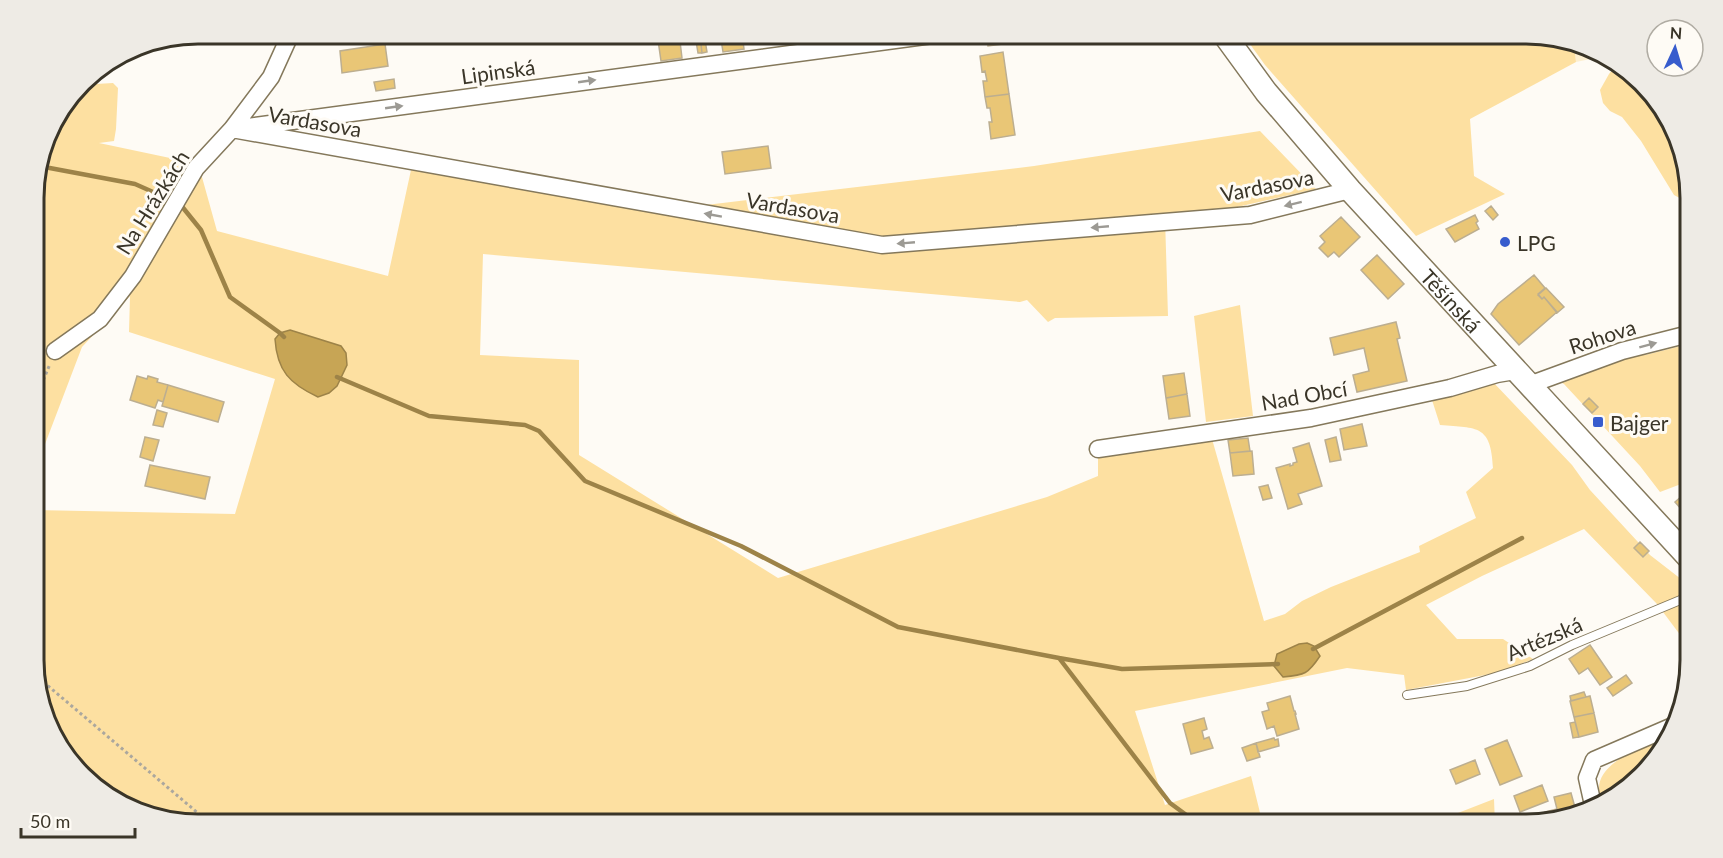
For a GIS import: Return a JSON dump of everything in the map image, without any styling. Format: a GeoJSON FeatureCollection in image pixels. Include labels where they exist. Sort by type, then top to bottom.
{"type":"FeatureCollection","features":[{"type":"Feature","properties":{"kind":"main road","name":"Těšínská"},"geometry":{"type":"LineString","coordinates":[[1231,44],[1266,93],[1350,190],[1680,548]]}},
{"type":"Feature","properties":{"kind":"street","name":"Na Hrázkách"},"geometry":{"type":"LineString","coordinates":[[55,351],[100,319],[133,276],[196,168],[232,129],[271,77],[286,44]]}},
{"type":"Feature","properties":{"kind":"street","name":"Lipinská"},"geometry":{"type":"LineString","coordinates":[[232,129],[865,44]]}},
{"type":"Feature","properties":{"kind":"street","name":"Vardasova"},"geometry":{"type":"LineString","coordinates":[[232,129],[882,245],[1251,215],[1350,190]]}},
{"type":"Feature","properties":{"kind":"street","name":"Rohova"},"geometry":{"type":"LineString","coordinates":[[1522,378],[1680,336]]}},
{"type":"Feature","properties":{"kind":"street","name":"Nad Obcí"},"geometry":{"type":"LineString","coordinates":[[1098,449],[1311,418],[1450,388],[1497,374],[1522,378]]}},
{"type":"Feature","properties":{"kind":"street"},"geometry":{"type":"LineString","coordinates":[[1592,800],[1587,778],[1594,760],[1663,730]]}},
{"type":"Feature","properties":{"kind":"lane","name":"Artézská"},"geometry":{"type":"LineString","coordinates":[[1407,695],[1467,686],[1530,666],[1572,645],[1680,600]]}},
{"type":"Feature","properties":{"kind":"path"},"geometry":{"type":"LineString","coordinates":[[44,378],[55,351]]}},
{"type":"Feature","properties":{"kind":"path"},"geometry":{"type":"LineString","coordinates":[[46,684],[199,814]]}},
{"type":"Feature","properties":{"kind":"shaded area"},"geometry":{"type":"Polygon","coordinates":[[[1250,44],[1545,45],[1575,52],[1576,62],[1470,119],[1474,176],[1505,194],[1416,236],[1265,65],[1250,44]]]}},
{"type":"Feature","properties":{"kind":"shaded area"},"geometry":{"type":"Polygon","coordinates":[[[1575,52],[1593,59],[1576,62],[1575,52]]]}},
{"type":"Feature","properties":{"kind":"shaded area"},"geometry":{"type":"Polygon","coordinates":[[[1612,70],[1634,89],[1659,121],[1674,158],[1680,198],[1674,195],[1641,141],[1622,117],[1610,111],[1603,103],[1600,90],[1612,70]]]}},
{"type":"Feature","properties":{"kind":"shaded area"},"geometry":{"type":"Polygon","coordinates":[[[113,83],[118,88],[114,141],[99,143],[189,162],[200,170],[217,231],[388,276],[411,170],[681,208],[1034,166],[1260,131],[1316,189],[1194,217],[1165,218],[1168,316],[1055,318],[1048,322],[1027,300],[1020,302],[483,254],[480,355],[579,360],[579,455],[778,578],[1047,497],[1098,476],[1098,458],[1212,439],[1264,621],[1285,614],[1302,601],[1331,587],[1420,552],[1419,546],[1476,518],[1466,492],[1493,468],[1489,444],[1485,436],[1473,429],[1440,425],[1432,400],[1493,382],[1572,465],[1590,490],[1650,555],[1680,578],[1680,635],[1657,604],[1584,529],[1482,576],[1426,605],[1457,639],[1503,639],[1533,659],[1501,672],[1406,690],[1404,675],[1347,668],[1135,711],[1165,805],[1251,776],[1260,814],[198,814],[178,813],[139,803],[125,797],[82,762],[64,737],[55,719],[45,680],[44,510],[235,514],[275,379],[129,332],[130,296],[82,347],[44,447],[45,178],[59,129],[75,104],[92,86],[113,83]],[[290,330],[285,371],[288,377],[317,397],[329,393],[337,386],[347,365],[346,353],[341,346],[290,330]]]}},
{"type":"Feature","properties":{"kind":"shaded area"},"geometry":{"type":"Polygon","coordinates":[[[1240,305],[1253,416],[1206,422],[1194,316],[1240,305]]]}},
{"type":"Feature","properties":{"kind":"shaded area"},"geometry":{"type":"Polygon","coordinates":[[[290,330],[341,346],[346,353],[347,365],[337,386],[329,393],[318,397],[308,392],[293,381],[282,368],[275,339],[280,333],[290,330]]]}},
{"type":"Feature","properties":{"kind":"shaded area"},"geometry":{"type":"Polygon","coordinates":[[[1680,346],[1680,484],[1660,492],[1640,466],[1564,384],[1558,381],[1643,351],[1645,355],[1680,346]]]}},
{"type":"Feature","properties":{"kind":"shaded area"},"geometry":{"type":"Polygon","coordinates":[[[1307,643],[1314,646],[1320,656],[1316,662],[1305,672],[1283,677],[1274,666],[1277,654],[1299,644],[1307,643]]]}},
{"type":"Feature","properties":{"kind":"shaded area"},"geometry":{"type":"Polygon","coordinates":[[[1657,740],[1627,776],[1600,795],[1601,778],[1607,769],[1640,748],[1657,740]]]}},
{"type":"Feature","properties":{"kind":"shaded area"},"geometry":{"type":"Polygon","coordinates":[[[1494,799],[1495,814],[1455,814],[1494,799]]]}},
{"type":"Feature","properties":{"kind":"building"},"geometry":{"type":"Polygon","coordinates":[[[385,44],[388,66],[342,73],[340,51],[385,44]]]}},
{"type":"Feature","properties":{"kind":"building"},"geometry":{"type":"Polygon","coordinates":[[[659,44],[680,44],[682,58],[661,61],[659,44]]]}},
{"type":"Feature","properties":{"kind":"building"},"geometry":{"type":"Polygon","coordinates":[[[696,44],[701,44],[702,53],[698,53],[696,44]]]}},
{"type":"Feature","properties":{"kind":"building"},"geometry":{"type":"Polygon","coordinates":[[[701,44],[706,44],[707,52],[702,53],[701,44]]]}},
{"type":"Feature","properties":{"kind":"building"},"geometry":{"type":"Polygon","coordinates":[[[722,44],[743,44],[744,49],[723,52],[722,44]]]}},
{"type":"Feature","properties":{"kind":"building"},"geometry":{"type":"Polygon","coordinates":[[[1003,52],[1009,94],[985,97],[983,81],[987,81],[985,71],[982,72],[980,56],[1003,52]]]}},
{"type":"Feature","properties":{"kind":"building"},"geometry":{"type":"Polygon","coordinates":[[[394,79],[395,88],[376,91],[374,82],[394,79]]]}},
{"type":"Feature","properties":{"kind":"building"},"geometry":{"type":"Polygon","coordinates":[[[1009,94],[1015,135],[991,139],[990,108],[987,108],[985,97],[1009,94]]]}},
{"type":"Feature","properties":{"kind":"building"},"geometry":{"type":"Polygon","coordinates":[[[768,146],[771,168],[725,174],[722,152],[768,146]]]}},
{"type":"Feature","properties":{"kind":"building"},"geometry":{"type":"Polygon","coordinates":[[[1491,206],[1498,215],[1493,220],[1485,211],[1491,206]]]}},
{"type":"Feature","properties":{"kind":"building"},"geometry":{"type":"Polygon","coordinates":[[[1475,215],[1479,229],[1455,242],[1446,229],[1475,215]]]}},
{"type":"Feature","properties":{"kind":"building"},"geometry":{"type":"Polygon","coordinates":[[[1341,217],[1360,237],[1339,257],[1334,252],[1328,257],[1319,248],[1325,242],[1320,236],[1341,217]]]}},
{"type":"Feature","properties":{"kind":"building"},"geometry":{"type":"Polygon","coordinates":[[[1377,255],[1404,284],[1388,299],[1361,270],[1377,255]]]}},
{"type":"Feature","properties":{"kind":"building"},"geometry":{"type":"Polygon","coordinates":[[[1534,275],[1545,288],[1538,294],[1542,299],[1544,297],[1557,312],[1519,345],[1491,314],[1498,304],[1534,275]]]}},
{"type":"Feature","properties":{"kind":"building"},"geometry":{"type":"Polygon","coordinates":[[[1546,288],[1564,307],[1557,313],[1544,297],[1542,299],[1538,295],[1546,288]]]}},
{"type":"Feature","properties":{"kind":"building"},"geometry":{"type":"Polygon","coordinates":[[[1396,322],[1400,338],[1397,339],[1407,381],[1357,392],[1353,375],[1369,371],[1364,348],[1334,355],[1330,338],[1396,322]]]}},
{"type":"Feature","properties":{"kind":"building"},"geometry":{"type":"Polygon","coordinates":[[[1184,373],[1187,394],[1166,398],[1163,376],[1184,373]]]}},
{"type":"Feature","properties":{"kind":"building"},"geometry":{"type":"Polygon","coordinates":[[[137,376],[147,379],[148,376],[168,385],[163,402],[158,400],[155,408],[130,400],[137,376]]]}},
{"type":"Feature","properties":{"kind":"building"},"geometry":{"type":"Polygon","coordinates":[[[168,385],[224,402],[218,422],[162,406],[168,385]]]}},
{"type":"Feature","properties":{"kind":"building"},"geometry":{"type":"Polygon","coordinates":[[[1187,394],[1190,416],[1169,419],[1166,398],[1187,394]]]}},
{"type":"Feature","properties":{"kind":"building"},"geometry":{"type":"Polygon","coordinates":[[[1589,398],[1598,407],[1592,413],[1583,404],[1589,398]]]}},
{"type":"Feature","properties":{"kind":"building"},"geometry":{"type":"Polygon","coordinates":[[[157,410],[167,413],[163,427],[153,425],[157,410]]]}},
{"type":"Feature","properties":{"kind":"building"},"geometry":{"type":"Polygon","coordinates":[[[1362,424],[1367,446],[1344,450],[1340,429],[1362,424]]]}},
{"type":"Feature","properties":{"kind":"building"},"geometry":{"type":"Polygon","coordinates":[[[145,437],[159,440],[153,461],[140,457],[145,437]]]}},
{"type":"Feature","properties":{"kind":"building"},"geometry":{"type":"Polygon","coordinates":[[[1336,437],[1341,460],[1330,462],[1325,440],[1336,437]]]}},
{"type":"Feature","properties":{"kind":"building"},"geometry":{"type":"Polygon","coordinates":[[[1248,438],[1250,451],[1230,453],[1228,440],[1248,438]]]}},
{"type":"Feature","properties":{"kind":"building"},"geometry":{"type":"Polygon","coordinates":[[[1309,443],[1322,486],[1298,494],[1302,504],[1288,509],[1276,468],[1290,464],[1290,466],[1297,462],[1293,448],[1309,443]]]}},
{"type":"Feature","properties":{"kind":"building"},"geometry":{"type":"Polygon","coordinates":[[[1252,451],[1254,474],[1233,476],[1230,453],[1252,451]]]}},
{"type":"Feature","properties":{"kind":"building"},"geometry":{"type":"Polygon","coordinates":[[[150,465],[210,477],[205,499],[145,486],[150,465]]]}},
{"type":"Feature","properties":{"kind":"building"},"geometry":{"type":"Polygon","coordinates":[[[1268,485],[1272,498],[1263,500],[1259,487],[1268,485]]]}},
{"type":"Feature","properties":{"kind":"building"},"geometry":{"type":"Polygon","coordinates":[[[1680,498],[1680,508],[1675,502],[1680,498]]]}},
{"type":"Feature","properties":{"kind":"building"},"geometry":{"type":"Polygon","coordinates":[[[1640,542],[1649,551],[1643,557],[1634,548],[1640,542]]]}},
{"type":"Feature","properties":{"kind":"building"},"geometry":{"type":"Polygon","coordinates":[[[1590,645],[1612,677],[1600,685],[1588,668],[1579,674],[1569,659],[1590,645]]]}},
{"type":"Feature","properties":{"kind":"building"},"geometry":{"type":"Polygon","coordinates":[[[1626,675],[1632,683],[1613,696],[1607,688],[1626,675]]]}},
{"type":"Feature","properties":{"kind":"building"},"geometry":{"type":"Polygon","coordinates":[[[1584,692],[1586,697],[1571,701],[1570,696],[1584,692]]]}},
{"type":"Feature","properties":{"kind":"building"},"geometry":{"type":"Polygon","coordinates":[[[1290,696],[1299,729],[1277,736],[1274,726],[1267,729],[1262,712],[1269,710],[1267,703],[1290,696]]]}},
{"type":"Feature","properties":{"kind":"building"},"geometry":{"type":"Polygon","coordinates":[[[1590,696],[1594,713],[1574,717],[1570,701],[1590,696]]]}},
{"type":"Feature","properties":{"kind":"building"},"geometry":{"type":"Polygon","coordinates":[[[1594,713],[1598,732],[1579,737],[1574,717],[1594,713]]]}},
{"type":"Feature","properties":{"kind":"building"},"geometry":{"type":"Polygon","coordinates":[[[1204,718],[1207,729],[1202,731],[1204,739],[1209,737],[1213,748],[1191,754],[1183,724],[1204,718]]]}},
{"type":"Feature","properties":{"kind":"building"},"geometry":{"type":"Polygon","coordinates":[[[1575,722],[1579,737],[1573,738],[1570,723],[1575,722]]]}},
{"type":"Feature","properties":{"kind":"building"},"geometry":{"type":"Polygon","coordinates":[[[1278,739],[1279,746],[1258,752],[1256,743],[1278,739]]]}},
{"type":"Feature","properties":{"kind":"building"},"geometry":{"type":"Polygon","coordinates":[[[1507,740],[1522,776],[1500,785],[1485,749],[1507,740]]]}},
{"type":"Feature","properties":{"kind":"building"},"geometry":{"type":"Polygon","coordinates":[[[1256,743],[1260,757],[1247,761],[1242,748],[1256,743]]]}},
{"type":"Feature","properties":{"kind":"building"},"geometry":{"type":"Polygon","coordinates":[[[1475,760],[1480,774],[1456,784],[1450,770],[1475,760]]]}},
{"type":"Feature","properties":{"kind":"building"},"geometry":{"type":"Polygon","coordinates":[[[1542,785],[1548,801],[1520,812],[1514,796],[1542,785]]]}},
{"type":"Feature","properties":{"kind":"building"},"geometry":{"type":"Polygon","coordinates":[[[1571,793],[1575,806],[1545,813],[1557,809],[1554,797],[1571,793]]]}},
{"type":"Feature","properties":{"kind":"waterway"},"geometry":{"type":"LineString","coordinates":[[47,168],[135,184],[180,204],[201,230],[230,297],[284,337]]}},
{"type":"Feature","properties":{"kind":"waterway"},"geometry":{"type":"LineString","coordinates":[[337,377],[429,416],[525,425],[539,431],[585,481],[741,546],[898,627],[1059,658],[1170,803],[1185,814]]}},
{"type":"Feature","properties":{"kind":"waterway"},"geometry":{"type":"LineString","coordinates":[[1313,649],[1522,538]]}},
{"type":"Feature","properties":{"kind":"waterway"},"geometry":{"type":"LineString","coordinates":[[1059,658],[1122,669],[1278,664]]}},
{"type":"Feature","properties":{"kind":"place","name":"LPG"},"geometry":{"type":"Point","coordinates":[1505,242]}},
{"type":"Feature","properties":{"kind":"place","name":"Bajger"},"geometry":{"type":"Point","coordinates":[1598,422]}}]}
